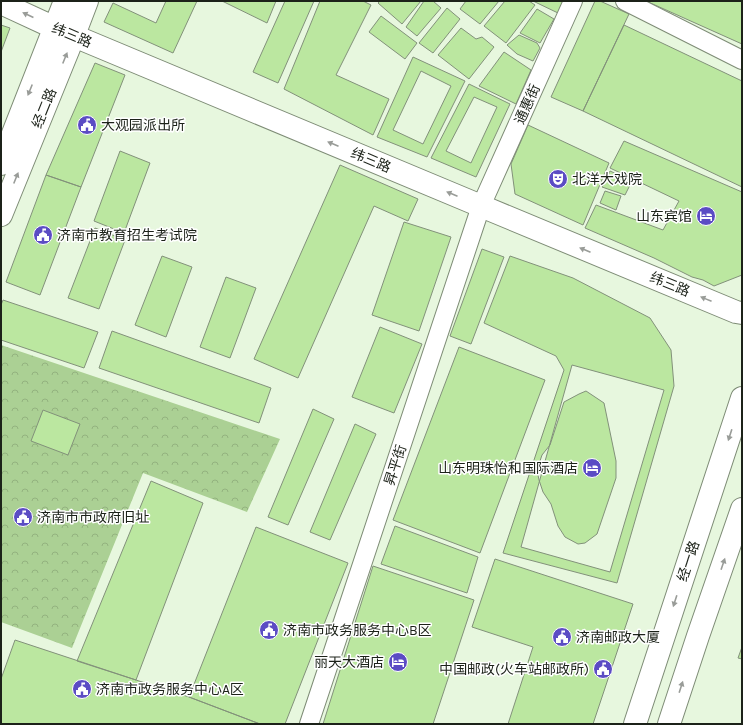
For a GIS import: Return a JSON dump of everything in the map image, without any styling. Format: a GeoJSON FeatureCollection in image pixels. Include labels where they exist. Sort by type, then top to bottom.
{"type":"FeatureCollection","features":[{"type":"Feature","properties":{"kind":"street","name":"经二路"},"geometry":{"type":"LineString","coordinates":[[1,215],[64,32],[65,1]]}},
{"type":"Feature","properties":{"kind":"street","name":"经二路"},"geometry":{"type":"LineString","coordinates":[[1,164],[64,32],[86,1]]}},
{"type":"Feature","properties":{"kind":"street","name":"通惠街"},"geometry":{"type":"LineString","coordinates":[[481,206],[573,1]]}},
{"type":"Feature","properties":{"kind":"street"},"geometry":{"type":"LineString","coordinates":[[625,1],[742,60]]}},
{"type":"Feature","properties":{"kind":"street","name":"纬三路"},"geometry":{"type":"LineString","coordinates":[[1,2],[64,32],[736,312],[742,313]]}},
{"type":"Feature","properties":{"kind":"street","name":"昇平街"},"geometry":{"type":"LineString","coordinates":[[309,724],[481,206]]}},
{"type":"Feature","properties":{"kind":"street","name":"经一路"},"geometry":{"type":"LineString","coordinates":[[635,724],[742,398]]}},
{"type":"Feature","properties":{"kind":"street"},"geometry":{"type":"LineString","coordinates":[[669,724],[742,509]]}},
{"type":"Feature","properties":{"kind":"green space"},"geometry":{"type":"Polygon","coordinates":[[[1,345],[280,439],[247,512],[143,473],[72,648],[1,622],[1,345]]]}},
{"type":"Feature","properties":{"kind":"building"},"geometry":{"type":"Polygon","coordinates":[[[166,1],[197,1],[173,53],[104,22],[113,3],[156,23],[166,1]]]}},
{"type":"Feature","properties":{"kind":"building"},"geometry":{"type":"Polygon","coordinates":[[[222,1],[276,1],[267,23],[222,1]]]}},
{"type":"Feature","properties":{"kind":"building"},"geometry":{"type":"Polygon","coordinates":[[[285,1],[314,1],[278,83],[253,72],[285,1]]]}},
{"type":"Feature","properties":{"kind":"building"},"geometry":{"type":"Polygon","coordinates":[[[320,1],[363,1],[371,5],[336,75],[389,99],[373,135],[284,89],[320,1]]]}},
{"type":"Feature","properties":{"kind":"building"},"geometry":{"type":"Polygon","coordinates":[[[380,1],[421,1],[402,24],[378,3],[380,1]]]}},
{"type":"Feature","properties":{"kind":"building"},"geometry":{"type":"Polygon","coordinates":[[[424,1],[433,1],[441,8],[417,36],[406,27],[424,1]]]}},
{"type":"Feature","properties":{"kind":"building"},"geometry":{"type":"Polygon","coordinates":[[[466,1],[499,1],[480,24],[460,9],[466,1]]]}},
{"type":"Feature","properties":{"kind":"building"},"geometry":{"type":"Polygon","coordinates":[[[505,1],[529,1],[535,5],[506,43],[484,26],[505,1]]]}},
{"type":"Feature","properties":{"kind":"building"},"geometry":{"type":"Polygon","coordinates":[[[533,1],[563,1],[558,13],[533,1]]]}},
{"type":"Feature","properties":{"kind":"building"},"geometry":{"type":"Polygon","coordinates":[[[595,1],[600,1],[629,14],[583,111],[551,97],[595,1]]]}},
{"type":"Feature","properties":{"kind":"building"},"geometry":{"type":"Polygon","coordinates":[[[646,1],[742,1],[742,44],[646,1]]]}},
{"type":"Feature","properties":{"kind":"building"},"geometry":{"type":"Polygon","coordinates":[[[447,8],[460,19],[433,53],[419,43],[447,8]]]}},
{"type":"Feature","properties":{"kind":"building"},"geometry":{"type":"Polygon","coordinates":[[[537,9],[554,19],[540,43],[520,33],[537,9]]]}},
{"type":"Feature","properties":{"kind":"building"},"geometry":{"type":"Polygon","coordinates":[[[381,16],[417,43],[405,59],[369,32],[381,16]]]}},
{"type":"Feature","properties":{"kind":"building"},"geometry":{"type":"Polygon","coordinates":[[[1,25],[10,28],[1,52],[1,25]]]}},
{"type":"Feature","properties":{"kind":"building"},"geometry":{"type":"Polygon","coordinates":[[[624,25],[742,81],[742,187],[583,111],[624,25]]]}},
{"type":"Feature","properties":{"kind":"building"},"geometry":{"type":"Polygon","coordinates":[[[461,28],[476,39],[482,37],[494,47],[469,79],[438,55],[461,28]]]}},
{"type":"Feature","properties":{"kind":"building"},"geometry":{"type":"Polygon","coordinates":[[[519,35],[537,43],[540,48],[533,61],[517,54],[507,45],[519,35]]]}},
{"type":"Feature","properties":{"kind":"building"},"geometry":{"type":"Polygon","coordinates":[[[504,52],[531,70],[516,104],[479,86],[504,52]]]}},
{"type":"Feature","properties":{"kind":"building"},"geometry":{"type":"Polygon","coordinates":[[[413,57],[465,81],[427,157],[377,137],[413,57]],[[421,71],[393,130],[423,144],[451,86],[421,71]]]}},
{"type":"Feature","properties":{"kind":"building","name":"大观园派出所"},"geometry":{"type":"Polygon","coordinates":[[[95,63],[125,75],[81,187],[46,175],[95,63]]]}},
{"type":"Feature","properties":{"kind":"building"},"geometry":{"type":"Polygon","coordinates":[[[469,84],[510,104],[476,177],[431,158],[469,84]],[[474,97],[446,151],[471,163],[497,107],[474,97]]]}},
{"type":"Feature","properties":{"kind":"building","name":"北洋大戏院"},"geometry":{"type":"Polygon","coordinates":[[[528,125],[609,163],[583,225],[515,194],[511,164],[528,125]]]}},
{"type":"Feature","properties":{"kind":"building","name":"山东宾馆"},"geometry":{"type":"Polygon","coordinates":[[[624,141],[742,192],[742,275],[714,286],[585,228],[596,205],[663,230],[679,201],[610,168],[624,141]]]}},
{"type":"Feature","properties":{"kind":"building"},"geometry":{"type":"Polygon","coordinates":[[[120,151],[150,163],[124,233],[94,221],[120,151]]]}},
{"type":"Feature","properties":{"kind":"building"},"geometry":{"type":"Polygon","coordinates":[[[340,165],[418,199],[408,221],[374,206],[298,378],[254,359],[340,165]]]}},
{"type":"Feature","properties":{"kind":"building"},"geometry":{"type":"Polygon","coordinates":[[[610,171],[632,181],[625,195],[602,187],[610,171]]]}},
{"type":"Feature","properties":{"kind":"building","name":"济南市教育招生考试院"},"geometry":{"type":"Polygon","coordinates":[[[46,175],[81,187],[40,295],[6,282],[46,175]]]}},
{"type":"Feature","properties":{"kind":"building"},"geometry":{"type":"Polygon","coordinates":[[[605,191],[621,196],[616,210],[600,203],[605,191]]]}},
{"type":"Feature","properties":{"kind":"building"},"geometry":{"type":"Polygon","coordinates":[[[404,222],[451,237],[419,331],[372,315],[404,222]]]}},
{"type":"Feature","properties":{"kind":"building"},"geometry":{"type":"Polygon","coordinates":[[[95,228],[125,240],[99,309],[68,298],[95,228]]]}},
{"type":"Feature","properties":{"kind":"building"},"geometry":{"type":"Polygon","coordinates":[[[482,249],[504,257],[471,344],[450,336],[482,249]]]}},
{"type":"Feature","properties":{"kind":"building"},"geometry":{"type":"Polygon","coordinates":[[[162,256],[192,267],[166,337],[135,325],[162,256]]]}},
{"type":"Feature","properties":{"kind":"building"},"geometry":{"type":"Polygon","coordinates":[[[510,256],[573,278],[650,318],[671,350],[674,386],[617,583],[503,553],[564,370],[556,356],[484,323],[510,256]]]}},
{"type":"Feature","properties":{"kind":"building"},"geometry":{"type":"Polygon","coordinates":[[[226,277],[256,288],[230,358],[200,347],[226,277]]]}},
{"type":"Feature","properties":{"kind":"building"},"geometry":{"type":"Polygon","coordinates":[[[3,300],[98,332],[84,368],[1,340],[1,305],[3,300]]]}},
{"type":"Feature","properties":{"kind":"building"},"geometry":{"type":"Polygon","coordinates":[[[380,327],[422,344],[394,413],[352,397],[380,327]]]}},
{"type":"Feature","properties":{"kind":"building"},"geometry":{"type":"Polygon","coordinates":[[[112,331],[271,388],[259,423],[99,368],[112,331]]]}},
{"type":"Feature","properties":{"kind":"building"},"geometry":{"type":"Polygon","coordinates":[[[459,347],[545,380],[480,553],[393,520],[459,347]]]}},
{"type":"Feature","properties":{"kind":"building","name":"山东明珠怡和国际酒店"},"geometry":{"type":"Polygon","coordinates":[[[572,365],[664,390],[610,572],[521,547],[572,365]]]}},
{"type":"Feature","properties":{"kind":"building"},"geometry":{"type":"Polygon","coordinates":[[[586,391],[604,403],[616,461],[616,478],[597,534],[585,543],[578,544],[565,537],[558,526],[551,504],[543,492],[537,470],[542,455],[550,445],[564,402],[586,391]]]}},
{"type":"Feature","properties":{"kind":"building"},"geometry":{"type":"Polygon","coordinates":[[[313,409],[334,419],[288,525],[268,517],[313,409]]]}},
{"type":"Feature","properties":{"kind":"building"},"geometry":{"type":"Polygon","coordinates":[[[43,410],[80,424],[68,455],[31,441],[43,410]]]}},
{"type":"Feature","properties":{"kind":"building"},"geometry":{"type":"Polygon","coordinates":[[[355,424],[376,434],[330,540],[310,532],[355,424]]]}},
{"type":"Feature","properties":{"kind":"building"},"geometry":{"type":"Polygon","coordinates":[[[151,481],[203,503],[136,680],[77,661],[151,481]]]}},
{"type":"Feature","properties":{"kind":"building"},"geometry":{"type":"Polygon","coordinates":[[[395,526],[478,557],[467,593],[381,564],[395,526]]]}},
{"type":"Feature","properties":{"kind":"building","name":"济南市政务服务中心B区"},"geometry":{"type":"Polygon","coordinates":[[[256,527],[348,563],[285,724],[260,724],[189,697],[256,527]]]}},
{"type":"Feature","properties":{"kind":"building","name":"济南邮政大厦"},"geometry":{"type":"Polygon","coordinates":[[[495,559],[633,604],[593,724],[508,724],[533,647],[472,627],[495,559]]]}},
{"type":"Feature","properties":{"kind":"building","name":"丽天大酒店"},"geometry":{"type":"Polygon","coordinates":[[[373,566],[474,600],[433,724],[323,724],[373,566]]]}},
{"type":"Feature","properties":{"kind":"building","name":"济南市政务服务中心A区"},"geometry":{"type":"Polygon","coordinates":[[[15,640],[189,697],[260,724],[1,724],[1,679],[15,640]]]}},
{"type":"Feature","properties":{"kind":"building"},"geometry":{"type":"Polygon","coordinates":[[[742,647],[742,659],[738,658],[742,647]]]}},
{"type":"Feature","properties":{"kind":"place","name":"大观园派出所"},"geometry":{"type":"Point","coordinates":[87,125]}},
{"type":"Feature","properties":{"kind":"place","name":"北洋大戏院"},"geometry":{"type":"Point","coordinates":[558,179]}},
{"type":"Feature","properties":{"kind":"place","name":"山东宾馆"},"geometry":{"type":"Point","coordinates":[706,216]}},
{"type":"Feature","properties":{"kind":"place","name":"济南市教育招生考试院"},"geometry":{"type":"Point","coordinates":[43,235]}},
{"type":"Feature","properties":{"kind":"place","name":"山东明珠怡和国际酒店"},"geometry":{"type":"Point","coordinates":[592,468]}},
{"type":"Feature","properties":{"kind":"place","name":"济南市市政府旧址"},"geometry":{"type":"Point","coordinates":[23,517]}},
{"type":"Feature","properties":{"kind":"place","name":"济南市政务服务中心B区"},"geometry":{"type":"Point","coordinates":[269,630]}},
{"type":"Feature","properties":{"kind":"place","name":"济南邮政大厦"},"geometry":{"type":"Point","coordinates":[562,637]}},
{"type":"Feature","properties":{"kind":"place","name":"丽天大酒店"},"geometry":{"type":"Point","coordinates":[398,662]}},
{"type":"Feature","properties":{"kind":"place","name":"中国邮政(火车站邮政所)"},"geometry":{"type":"Point","coordinates":[603,669]}},
{"type":"Feature","properties":{"kind":"place","name":"济南市政务服务中心A区"},"geometry":{"type":"Point","coordinates":[82,689]}}]}
